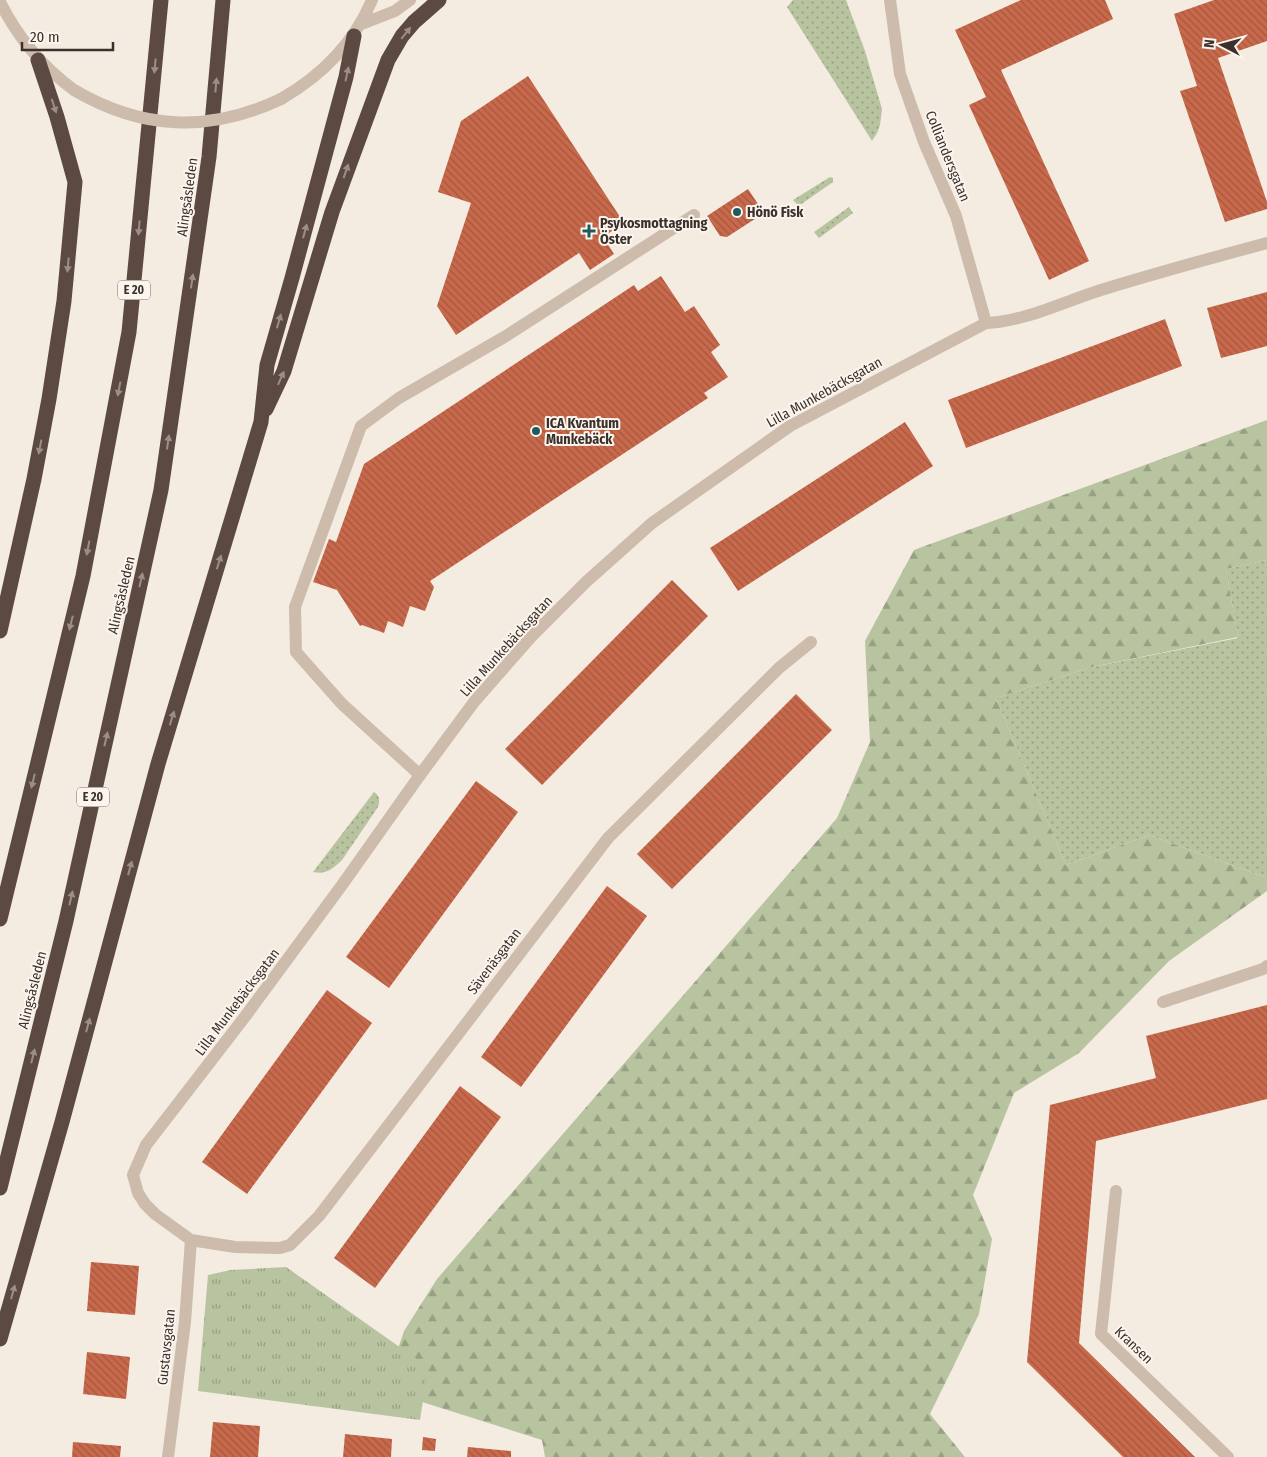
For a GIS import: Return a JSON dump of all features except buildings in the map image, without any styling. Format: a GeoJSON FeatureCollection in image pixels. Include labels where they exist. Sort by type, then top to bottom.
{"type":"FeatureCollection","features":[{"type":"Feature","properties":{"kind":"highway","name":"E 20"},"geometry":{"type":"LineString","coordinates":[[0,919],[83,576],[130,332],[160,0]]}},
{"type":"Feature","properties":{"kind":"highway","name":"Alingsåsleden"},"geometry":{"type":"LineString","coordinates":[[0,1188],[66,921],[161,490],[209,157],[224,0]]}},
{"type":"Feature","properties":{"kind":"highway"},"geometry":{"type":"LineString","coordinates":[[0,1339],[60,1130],[158,764],[260,422],[284,371],[332,212],[388,60],[402,36],[414,22],[439,0]]}},
{"type":"Feature","properties":{"kind":"highway"},"geometry":{"type":"LineString","coordinates":[[260,422],[266,365],[292,278],[346,76],[356,30]]}},
{"type":"Feature","properties":{"kind":"highway"},"geometry":{"type":"LineString","coordinates":[[0,631],[34,479],[48,399],[64,301],[76,182],[38,60]]}},
{"type":"Feature","properties":{"kind":"street"},"geometry":{"type":"LineString","coordinates":[[0,2],[5,20],[38,60],[74,90],[127,115],[176,123],[225,119],[244,114],[294,92],[329,64],[356,30],[372,0]]}},
{"type":"Feature","properties":{"kind":"street"},"geometry":{"type":"LineString","coordinates":[[356,30],[395,11],[410,0]]}},
{"type":"Feature","properties":{"kind":"street","name":"Colliandersgatan"},"geometry":{"type":"LineString","coordinates":[[890,0],[900,74],[924,142],[956,216],[986,322]]}},
{"type":"Feature","properties":{"kind":"street"},"geometry":{"type":"LineString","coordinates":[[420,775],[342,704],[296,652],[295,607],[361,426],[400,398],[506,336],[694,215]]}},
{"type":"Feature","properties":{"kind":"street","name":"Lilla Munkebäcksgatan"},"geometry":{"type":"LineString","coordinates":[[191,1240],[155,1214],[138,1193],[133,1175],[146,1145],[336,894],[474,702],[531,638],[586,582],[652,523],[790,426],[986,322],[1003,322],[1020,318],[1101,290],[1267,243]]}},
{"type":"Feature","properties":{"kind":"street","name":"Sävenäsgatan"},"geometry":{"type":"LineString","coordinates":[[191,1240],[235,1247],[280,1248],[290,1245],[319,1216],[608,838],[779,668],[811,642]]}},
{"type":"Feature","properties":{"kind":"street"},"geometry":{"type":"LineString","coordinates":[[1163,1002],[1263,969],[1267,966]]}},
{"type":"Feature","properties":{"kind":"street","name":"Kransen"},"geometry":{"type":"LineString","coordinates":[[1116,1191],[1100,1334],[1228,1457]]}},
{"type":"Feature","properties":{"kind":"street","name":"Gustavsgatan"},"geometry":{"type":"LineString","coordinates":[[168,1457],[185,1322],[191,1240]]}},
{"type":"Feature","properties":{"kind":"green space"},"geometry":{"type":"Polygon","coordinates":[[[793,0],[846,0],[865,51],[882,109],[880,125],[872,141],[787,7],[793,0]]]}},
{"type":"Feature","properties":{"kind":"green space"},"geometry":{"type":"Polygon","coordinates":[[[830,177],[833,178],[833,182],[800,205],[793,200],[830,177]]]}},
{"type":"Feature","properties":{"kind":"green space"},"geometry":{"type":"Polygon","coordinates":[[[849,207],[853,213],[819,238],[814,232],[849,207]]]}},
{"type":"Feature","properties":{"kind":"green space"},"geometry":{"type":"Polygon","coordinates":[[[1267,420],[1267,560],[1226,569],[1238,637],[1092,667],[996,698],[1066,865],[1149,835],[1267,878],[1267,891],[1169,961],[1079,1053],[1014,1093],[973,1195],[992,1239],[979,1314],[930,1414],[965,1457],[545,1457],[542,1440],[384,1390],[404,1331],[437,1279],[837,818],[870,742],[865,641],[914,550],[1267,420]]]}},
{"type":"Feature","properties":{"kind":"green space"},"geometry":{"type":"Polygon","coordinates":[[[1267,560],[1267,878],[1149,835],[1066,865],[996,698],[1092,667],[1238,638],[1226,569],[1267,560]]]}},
{"type":"Feature","properties":{"kind":"green space"},"geometry":{"type":"Polygon","coordinates":[[[374,792],[379,798],[378,807],[342,860],[329,871],[313,872],[374,792]]]}},
{"type":"Feature","properties":{"kind":"green space"},"geometry":{"type":"Polygon","coordinates":[[[286,1267],[428,1367],[420,1420],[198,1391],[208,1275],[231,1270],[286,1267]]]}},
{"type":"Feature","properties":{"kind":"place","name":"Hönö Fisk"},"geometry":{"type":"Point","coordinates":[737,212]}},
{"type":"Feature","properties":{"kind":"place","name":"Psykosmottagning Öster"},"geometry":{"type":"Point","coordinates":[589,231]}},
{"type":"Feature","properties":{"kind":"place","name":"ICA Kvantum Munkebäck"},"geometry":{"type":"Point","coordinates":[536,431]}}]}
